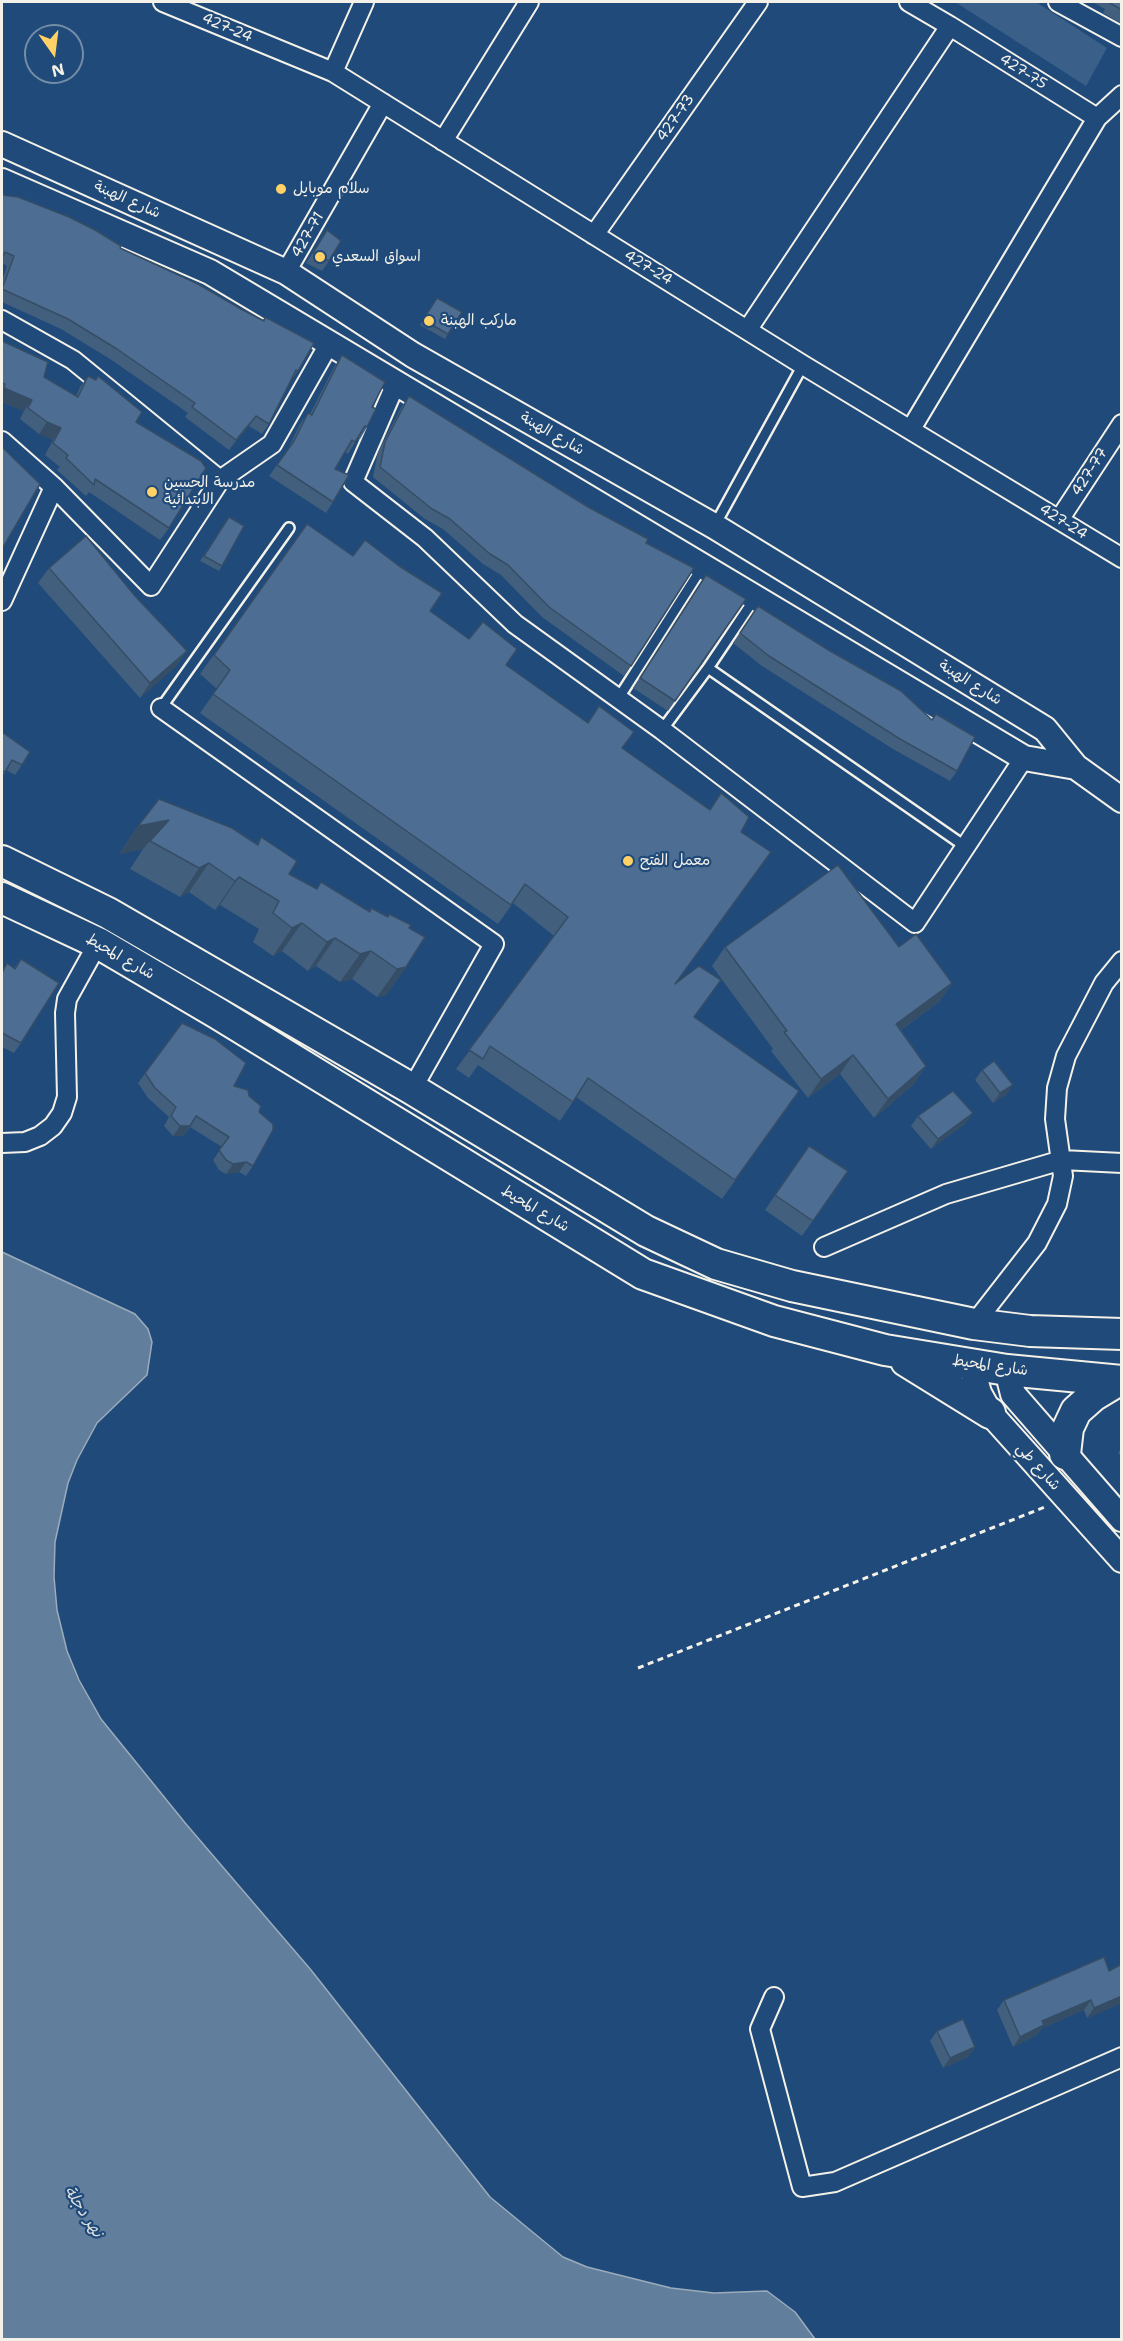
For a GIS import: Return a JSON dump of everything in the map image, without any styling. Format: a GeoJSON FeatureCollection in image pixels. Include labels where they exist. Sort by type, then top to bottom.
{"type":"FeatureCollection","features":[{"type":"Feature","properties":{"kind":"main road"},"geometry":{"type":"LineString","coordinates":[[2,861],[108,913],[412,1089],[646,1231],[716,1264],[792,1286],[974,1328],[1122,1334]]}},
{"type":"Feature","properties":{"kind":"main road","name":"شارع المحيط"},"geometry":{"type":"LineString","coordinates":[[2,898],[98,943],[217,1013],[643,1274],[774,1321],[885,1350],[1020,1371],[1119,1381]]}},
{"type":"Feature","properties":{"kind":"main road"},"geometry":{"type":"LineString","coordinates":[[974,1328],[984,1348],[957,1362],[952,1353],[959,1342],[960,1331],[974,1328]]}},
{"type":"Feature","properties":{"kind":"main road"},"geometry":{"type":"LineString","coordinates":[[974,1328],[1020,1371],[1027,1362],[1027,1350],[1035,1331]]}},
{"type":"Feature","properties":{"kind":"main road"},"geometry":{"type":"LineString","coordinates":[[885,1350],[939,1379],[990,1413]]}},
{"type":"Feature","properties":{"kind":"main road"},"geometry":{"type":"LineString","coordinates":[[1065,1454],[1068,1428],[1076,1411],[1093,1396],[1119,1381]]}},
{"type":"Feature","properties":{"kind":"street","name":"427-24"},"geometry":{"type":"LineString","coordinates":[[166,2],[333,72],[803,365],[1122,558]]}},
{"type":"Feature","properties":{"kind":"street"},"geometry":{"type":"LineString","coordinates":[[333,72],[364,2]]}},
{"type":"Feature","properties":{"kind":"street"},"geometry":{"type":"LineString","coordinates":[[443,141],[529,2]]}},
{"type":"Feature","properties":{"kind":"street","name":"427-73"},"geometry":{"type":"LineString","coordinates":[[594,235],[758,2]]}},
{"type":"Feature","properties":{"kind":"street","name":"427-75"},"geometry":{"type":"LineString","coordinates":[[909,2],[1097,118]]}},
{"type":"Feature","properties":{"kind":"street"},"geometry":{"type":"LineString","coordinates":[[1058,2],[1122,38]]}},
{"type":"Feature","properties":{"kind":"street"},"geometry":{"type":"LineString","coordinates":[[748,329],[950,26]]}},
{"type":"Feature","properties":{"kind":"street"},"geometry":{"type":"LineString","coordinates":[[911,429],[1097,118],[1122,95]]}},
{"type":"Feature","properties":{"kind":"street","name":"427-71"},"geometry":{"type":"LineString","coordinates":[[286,273],[383,103]]}},
{"type":"Feature","properties":{"kind":"street","name":"شارع الهبنة"},"geometry":{"type":"LineString","coordinates":[[2,144],[286,273],[413,355],[714,526],[1045,729],[1076,767],[1122,800]]}},
{"type":"Feature","properties":{"kind":"street","name":"شارع الهبنة"},"geometry":{"type":"LineString","coordinates":[[2,181],[210,272],[1024,758],[1076,767]]}},
{"type":"Feature","properties":{"kind":"street"},"geometry":{"type":"LineString","coordinates":[[2,320],[73,360],[220,480]]}},
{"type":"Feature","properties":{"kind":"street"},"geometry":{"type":"LineString","coordinates":[[2,441],[54,487],[151,586],[220,480],[272,444],[329,344]]}},
{"type":"Feature","properties":{"kind":"street"},"geometry":{"type":"LineString","coordinates":[[413,355],[396,383],[353,482],[425,538],[515,624],[662,730],[915,922],[1024,758]]}},
{"type":"Feature","properties":{"kind":"street","name":"427-77"},"geometry":{"type":"LineString","coordinates":[[1059,520],[1122,424]]}},
{"type":"Feature","properties":{"kind":"street"},"geometry":{"type":"LineString","coordinates":[[2,601],[54,487]]}},
{"type":"Feature","properties":{"kind":"street"},"geometry":{"type":"LineString","coordinates":[[161,708],[494,944],[412,1089]]}},
{"type":"Feature","properties":{"kind":"street"},"geometry":{"type":"LineString","coordinates":[[2,1143],[25,1142],[40,1136],[62,1113],[67,1097],[65,1013],[67,999],[98,943]]}},
{"type":"Feature","properties":{"kind":"street"},"geometry":{"type":"LineString","coordinates":[[974,1328],[1037,1243],[1062,1191],[1062,1160],[1055,1119],[1057,1088],[1066,1056],[1104,983],[1122,961]]}},
{"type":"Feature","properties":{"kind":"street"},"geometry":{"type":"LineString","coordinates":[[824,1247],[946,1194],[1062,1160],[1122,1163]]}},
{"type":"Feature","properties":{"kind":"street","name":"شارع طي"},"geometry":{"type":"LineString","coordinates":[[957,1362],[990,1413],[1122,1560]]}},
{"type":"Feature","properties":{"kind":"street","name":"شارع طي"},"geometry":{"type":"LineString","coordinates":[[1020,1371],[1013,1394],[1122,1519]]}},
{"type":"Feature","properties":{"kind":"street"},"geometry":{"type":"LineString","coordinates":[[774,1997],[760,2029],[802,2187],[835,2182],[1122,2057]]}},
{"type":"Feature","properties":{"kind":"lane"},"geometry":{"type":"LineString","coordinates":[[714,526],[803,365]]}},
{"type":"Feature","properties":{"kind":"lane"},"geometry":{"type":"LineString","coordinates":[[161,708],[289,528]]}},
{"type":"Feature","properties":{"kind":"lane"},"geometry":{"type":"LineString","coordinates":[[618,699],[703,567]]}},
{"type":"Feature","properties":{"kind":"lane"},"geometry":{"type":"LineString","coordinates":[[662,730],[708,668],[755,598]]}},
{"type":"Feature","properties":{"kind":"lane"},"geometry":{"type":"LineString","coordinates":[[708,668],[966,847]]}},
{"type":"Feature","properties":{"kind":"path"},"geometry":{"type":"LineString","coordinates":[[638,1668],[1067,1499]]}},
{"type":"Feature","properties":{"kind":"shaded area"},"geometry":{"type":"Polygon","coordinates":[[[955,2],[1036,2],[1107,48],[1086,86],[955,2]]]}},
{"type":"Feature","properties":{"kind":"water","name":"نهر دجلة"},"geometry":{"type":"Polygon","coordinates":[[[2,1252],[135,1314],[148,1329],[152,1342],[147,1375],[97,1423],[77,1460],[68,1483],[55,1542],[54,1577],[57,1610],[67,1651],[79,1680],[101,1719],[186,1824],[311,1970],[490,2197],[563,2257],[587,2267],[671,2288],[714,2293],[767,2291],[795,2312],[815,2339],[2,2339],[2,1252]]]}},
{"type":"Feature","properties":{"kind":"building"},"geometry":{"type":"Polygon","coordinates":[[[1122,2],[1122,10],[1110,3],[1122,2]]]}},
{"type":"Feature","properties":{"kind":"building"},"geometry":{"type":"Polygon","coordinates":[[[2,195],[18,197],[69,217],[95,230],[121,246],[120,248],[198,284],[264,321],[265,317],[314,343],[298,371],[296,370],[269,424],[256,416],[236,440],[192,407],[195,403],[117,349],[68,319],[2,289],[14,256],[5,252],[2,258],[2,195]]]}},
{"type":"Feature","properties":{"kind":"building"},"geometry":{"type":"Polygon","coordinates":[[[327,230],[341,241],[329,261],[313,253],[327,230]]]}},
{"type":"Feature","properties":{"kind":"building"},"geometry":{"type":"Polygon","coordinates":[[[437,298],[462,312],[448,334],[423,320],[437,298]]]}},
{"type":"Feature","properties":{"kind":"building"},"geometry":{"type":"Polygon","coordinates":[[[2,341],[48,362],[44,377],[78,397],[88,376],[96,380],[98,376],[142,412],[136,422],[201,461],[206,468],[169,528],[95,479],[94,485],[66,458],[68,455],[53,443],[61,428],[47,422],[28,408],[32,400],[4,388],[2,341]]]}},
{"type":"Feature","properties":{"kind":"building"},"geometry":{"type":"Polygon","coordinates":[[[342,355],[385,382],[372,407],[376,409],[367,427],[365,426],[355,442],[352,440],[335,469],[349,475],[333,502],[277,465],[294,441],[308,413],[312,415],[342,355]]]}},
{"type":"Feature","properties":{"kind":"building"},"geometry":{"type":"Polygon","coordinates":[[[409,396],[588,507],[648,539],[646,543],[694,568],[631,666],[549,607],[508,565],[490,554],[450,519],[432,509],[380,467],[385,442],[409,396]]]}},
{"type":"Feature","properties":{"kind":"building"},"geometry":{"type":"Polygon","coordinates":[[[2,447],[40,484],[2,549],[2,447]]]}},
{"type":"Feature","properties":{"kind":"building"},"geometry":{"type":"Polygon","coordinates":[[[229,517],[244,526],[222,566],[204,556],[229,517]]]}},
{"type":"Feature","properties":{"kind":"building","name":"معمل الفتح"},"geometry":{"type":"Polygon","coordinates":[[[307,524],[353,556],[365,540],[399,566],[442,593],[430,611],[469,639],[483,622],[517,649],[506,665],[588,723],[599,706],[634,732],[622,748],[710,810],[721,793],[749,817],[741,832],[771,852],[675,984],[699,966],[721,980],[694,1017],[799,1091],[735,1180],[588,1078],[573,1102],[490,1046],[483,1059],[469,1050],[568,917],[525,884],[511,905],[213,694],[230,670],[214,655],[307,524]]]}},
{"type":"Feature","properties":{"kind":"building"},"geometry":{"type":"Polygon","coordinates":[[[86,536],[135,596],[187,651],[150,683],[49,568],[86,536]]]}},
{"type":"Feature","properties":{"kind":"building"},"geometry":{"type":"Polygon","coordinates":[[[706,575],[746,599],[675,701],[640,678],[706,575]]]}},
{"type":"Feature","properties":{"kind":"building"},"geometry":{"type":"Polygon","coordinates":[[[758,606],[830,651],[901,691],[932,720],[936,714],[975,737],[957,771],[900,739],[769,656],[740,633],[758,606]]]}},
{"type":"Feature","properties":{"kind":"building"},"geometry":{"type":"Polygon","coordinates":[[[2,732],[30,752],[22,765],[12,760],[5,772],[2,770],[2,732]]]}},
{"type":"Feature","properties":{"kind":"building"},"geometry":{"type":"Polygon","coordinates":[[[159,799],[232,828],[258,845],[261,837],[297,861],[289,874],[317,889],[321,882],[370,912],[371,908],[411,925],[409,928],[425,937],[406,967],[397,969],[371,951],[360,954],[335,938],[327,942],[302,923],[292,928],[273,913],[279,901],[239,877],[235,881],[209,863],[199,868],[150,841],[169,820],[138,826],[159,799]]]}},
{"type":"Feature","properties":{"kind":"building"},"geometry":{"type":"Polygon","coordinates":[[[838,865],[899,947],[916,934],[952,983],[896,1024],[926,1066],[888,1099],[853,1055],[821,1079],[784,1032],[787,1031],[725,947],[838,865]]]}},
{"type":"Feature","properties":{"kind":"building"},"geometry":{"type":"Polygon","coordinates":[[[21,959],[59,983],[21,1043],[2,1033],[2,973],[7,963],[15,969],[21,959]]]}},
{"type":"Feature","properties":{"kind":"building"},"geometry":{"type":"Polygon","coordinates":[[[182,1023],[215,1039],[246,1063],[234,1086],[248,1090],[249,1096],[261,1106],[259,1112],[273,1124],[273,1130],[253,1166],[246,1162],[233,1164],[226,1160],[219,1150],[229,1137],[196,1116],[190,1126],[180,1126],[171,1116],[176,1107],[155,1088],[145,1073],[182,1023]]]}},
{"type":"Feature","properties":{"kind":"building"},"geometry":{"type":"Polygon","coordinates":[[[994,1061],[1013,1085],[1000,1093],[982,1070],[994,1061]]]}},
{"type":"Feature","properties":{"kind":"building"},"geometry":{"type":"Polygon","coordinates":[[[953,1091],[973,1113],[938,1139],[918,1116],[953,1091]]]}},
{"type":"Feature","properties":{"kind":"building"},"geometry":{"type":"Polygon","coordinates":[[[809,1146],[848,1171],[813,1221],[775,1195],[809,1146]]]}},
{"type":"Feature","properties":{"kind":"building"},"geometry":{"type":"Polygon","coordinates":[[[1104,1957],[1109,1971],[1122,1964],[1122,1996],[1094,2008],[1091,2000],[1042,2021],[1044,2025],[1020,2037],[1004,2000],[1104,1957]]]}},
{"type":"Feature","properties":{"kind":"building"},"geometry":{"type":"Polygon","coordinates":[[[963,2019],[975,2047],[950,2058],[937,2031],[963,2019]]]}},
{"type":"Feature","properties":{"kind":"place","name":"سلام موبايل"},"geometry":{"type":"Point","coordinates":[281,189]}},
{"type":"Feature","properties":{"kind":"place","name":"اسواق السعدي"},"geometry":{"type":"Point","coordinates":[320,257]}},
{"type":"Feature","properties":{"kind":"place","name":"ماركب الهبنة"},"geometry":{"type":"Point","coordinates":[429,321]}},
{"type":"Feature","properties":{"kind":"place","name":"مدرسة الحسين الابتدائية"},"geometry":{"type":"Point","coordinates":[152,492]}},
{"type":"Feature","properties":{"kind":"place","name":"معمل الفتح"},"geometry":{"type":"Point","coordinates":[628,861]}}]}
